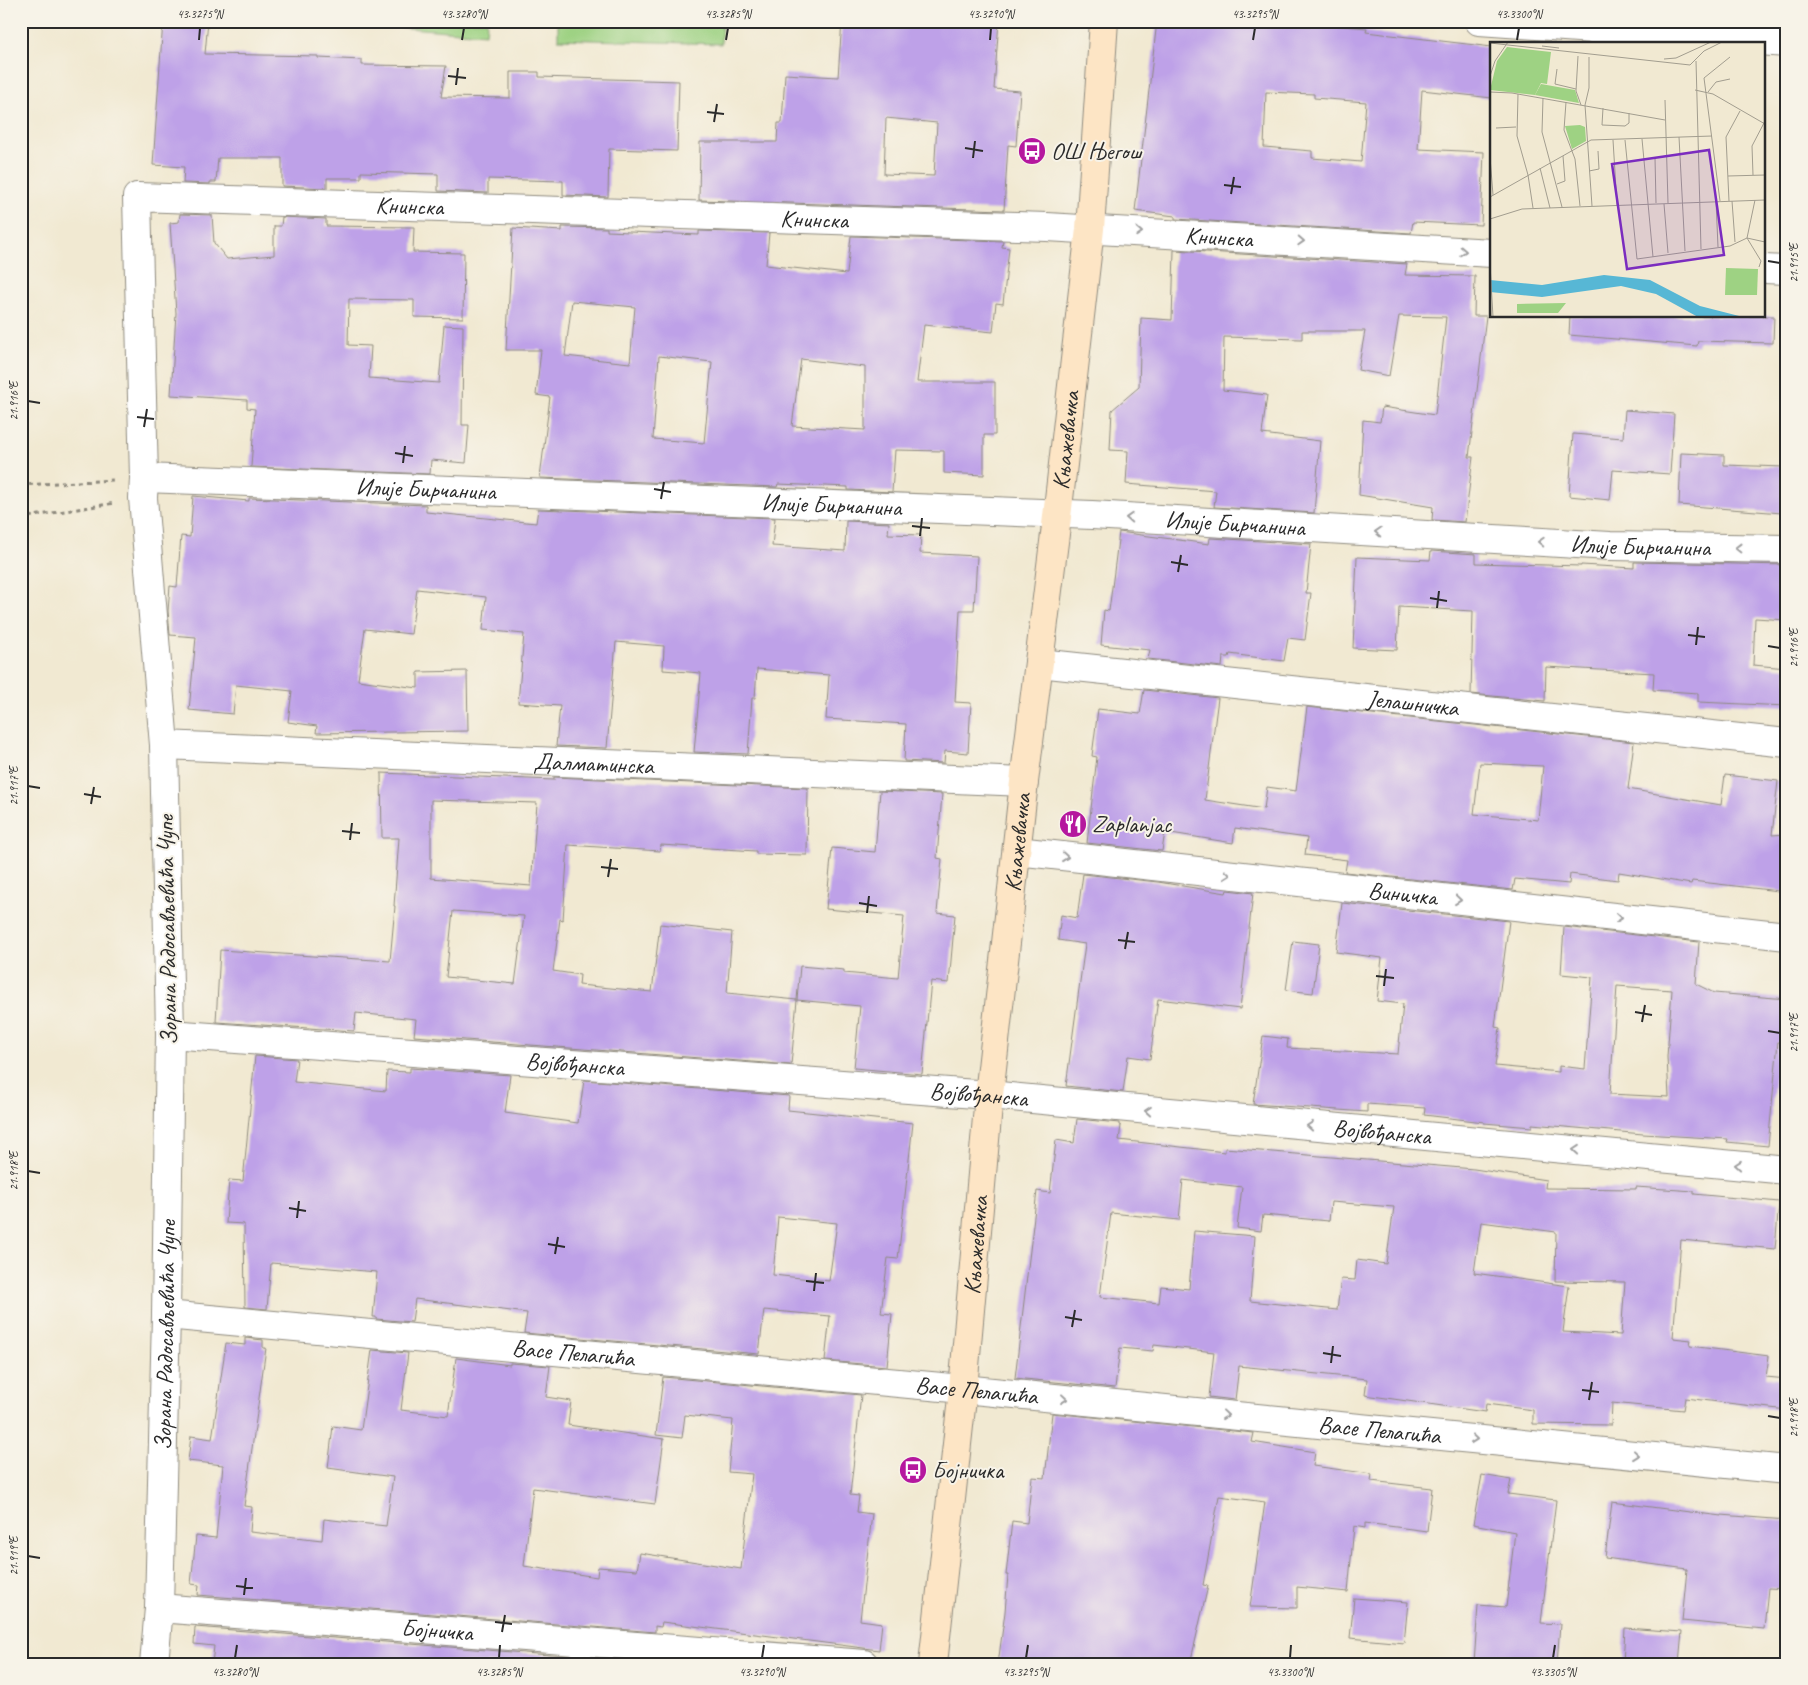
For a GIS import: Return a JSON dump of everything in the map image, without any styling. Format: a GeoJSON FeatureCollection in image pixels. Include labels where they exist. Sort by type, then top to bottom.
{"type":"FeatureCollection","features":[{"type":"Feature","properties":{"kind":"main road","name":"Књажевачка"},"geometry":{"type":"LineString","coordinates":[[933,1664],[963,1389],[989,1095],[1090,229],[1104,21]]}},
{"type":"Feature","properties":{"kind":"street"},"geometry":{"type":"LineString","coordinates":[[1479,21],[1787,43]]}},
{"type":"Feature","properties":{"kind":"street","name":"Книнска"},"geometry":{"type":"LineString","coordinates":[[137,197],[1090,229],[1490,253]]}},
{"type":"Feature","properties":{"kind":"street","name":"Зорана Радосављевића Чупе"},"geometry":{"type":"LineString","coordinates":[[137,197],[143,488],[164,745],[170,1034],[159,1608],[154,1664]]}},
{"type":"Feature","properties":{"kind":"street"},"geometry":{"type":"LineString","coordinates":[[1766,269],[1787,270]]}},
{"type":"Feature","properties":{"kind":"street","name":"Илије Бирчанина"},"geometry":{"type":"LineString","coordinates":[[143,488],[1057,514],[1610,546],[1787,549]]}},
{"type":"Feature","properties":{"kind":"street","name":"Јелашничка"},"geometry":{"type":"LineString","coordinates":[[1039,663],[1787,743]]}},
{"type":"Feature","properties":{"kind":"street","name":"Далматинска"},"geometry":{"type":"LineString","coordinates":[[164,745],[1024,782]]}},
{"type":"Feature","properties":{"kind":"street","name":"Виничка"},"geometry":{"type":"LineString","coordinates":[[1017,852],[1787,936]]}},
{"type":"Feature","properties":{"kind":"street","name":"Војвођанска"},"geometry":{"type":"LineString","coordinates":[[170,1034],[989,1095],[1787,1170]]}},
{"type":"Feature","properties":{"kind":"street","name":"Васе Пелагића"},"geometry":{"type":"LineString","coordinates":[[166,1315],[963,1389],[1787,1470]]}},
{"type":"Feature","properties":{"kind":"street","name":"Бојничка"},"geometry":{"type":"LineString","coordinates":[[159,1608],[864,1664]]}},
{"type":"Feature","properties":{"kind":"path"},"geometry":{"type":"LineString","coordinates":[[21,485],[143,488]]}},
{"type":"Feature","properties":{"kind":"path"},"geometry":{"type":"LineString","coordinates":[[21,518],[143,488]]}},
{"type":"Feature","properties":{"kind":"green space"},"geometry":{"type":"Polygon","coordinates":[[[395,21],[487,21],[486,34],[395,27],[395,21]]]}},
{"type":"Feature","properties":{"kind":"green space"},"geometry":{"type":"Polygon","coordinates":[[[558,21],[722,21],[721,44],[558,39],[558,21]]]}},
{"type":"Feature","properties":{"kind":"building"},"geometry":{"type":"Polygon","coordinates":[[[163,21],[208,21],[205,54],[318,56],[318,58],[362,60],[362,65],[446,66],[441,97],[510,98],[510,72],[539,72],[539,77],[679,81],[677,151],[609,149],[608,197],[563,195],[563,181],[488,179],[488,193],[438,191],[438,174],[361,172],[361,178],[327,178],[327,188],[282,186],[282,158],[218,158],[216,182],[210,182],[210,184],[183,183],[184,167],[153,165],[163,21]]]}},
{"type":"Feature","properties":{"kind":"building"},"geometry":{"type":"Polygon","coordinates":[[[842,21],[999,21],[994,89],[1020,91],[1016,146],[1008,145],[1004,210],[699,200],[700,142],[777,142],[778,123],[782,123],[785,74],[838,77],[842,21]],[[886,118],[884,174],[934,176],[937,123],[886,118]]]}},
{"type":"Feature","properties":{"kind":"building"},"geometry":{"type":"Polygon","coordinates":[[[1157,21],[1320,26],[1320,24],[1367,28],[1366,32],[1490,47],[1490,98],[1422,90],[1418,149],[1484,152],[1481,225],[1413,222],[1411,233],[1175,219],[1175,216],[1135,211],[1157,21]],[[1266,92],[1264,147],[1312,151],[1312,158],[1361,162],[1366,102],[1314,98],[1314,94],[1266,92]]]}},
{"type":"Feature","properties":{"kind":"building"},"geometry":{"type":"Polygon","coordinates":[[[180,214],[212,215],[214,243],[227,259],[274,255],[274,226],[281,226],[282,217],[326,219],[326,226],[414,227],[413,252],[464,253],[463,318],[414,317],[414,300],[349,299],[348,345],[371,346],[369,378],[439,383],[444,325],[463,326],[462,425],[469,425],[466,463],[431,460],[430,474],[251,467],[255,409],[247,408],[247,400],[171,395],[176,313],[170,223],[179,222],[180,214]]]}},
{"type":"Feature","properties":{"kind":"building"},"geometry":{"type":"Polygon","coordinates":[[[562,227],[607,228],[607,231],[699,235],[699,231],[769,233],[766,265],[847,274],[851,236],[1003,241],[1002,247],[1009,248],[1003,304],[996,303],[993,332],[924,325],[917,382],[995,382],[995,435],[984,435],[984,475],[944,473],[944,451],[895,450],[892,492],[848,490],[848,487],[778,484],[777,487],[540,478],[550,397],[536,395],[541,350],[506,350],[513,228],[562,231],[562,227]],[[572,301],[565,356],[630,363],[635,307],[572,301]],[[659,356],[653,439],[704,443],[712,362],[659,356]],[[801,359],[792,426],[865,430],[865,367],[801,359]]]}},
{"type":"Feature","properties":{"kind":"building"},"geometry":{"type":"Polygon","coordinates":[[[1174,250],[1407,264],[1405,275],[1475,276],[1474,316],[1486,316],[1469,457],[1473,457],[1465,522],[1432,520],[1433,507],[1359,495],[1363,420],[1380,422],[1382,407],[1435,415],[1446,317],[1399,316],[1389,376],[1358,370],[1365,331],[1302,331],[1302,339],[1224,337],[1223,390],[1267,395],[1262,434],[1320,441],[1314,513],[1214,507],[1216,491],[1126,484],[1128,451],[1110,450],[1112,410],[1139,387],[1141,318],[1172,320],[1174,250]]]}},
{"type":"Feature","properties":{"kind":"building"},"geometry":{"type":"Polygon","coordinates":[[[1766,316],[1774,316],[1773,343],[1698,341],[1697,346],[1569,335],[1570,318],[1766,318],[1766,316]]]}},
{"type":"Feature","properties":{"kind":"building"},"geometry":{"type":"Polygon","coordinates":[[[1625,410],[1674,414],[1670,474],[1613,470],[1610,500],[1569,496],[1573,434],[1623,438],[1625,410]]]}},
{"type":"Feature","properties":{"kind":"building"},"geometry":{"type":"Polygon","coordinates":[[[1681,453],[1724,455],[1724,465],[1784,467],[1782,513],[1679,505],[1681,453]]]}},
{"type":"Feature","properties":{"kind":"building"},"geometry":{"type":"Polygon","coordinates":[[[193,496],[249,501],[249,498],[426,505],[426,512],[536,523],[538,509],[775,518],[772,546],[845,551],[846,521],[889,523],[888,534],[921,535],[920,553],[977,556],[974,610],[960,610],[955,702],[971,703],[968,753],[945,751],[944,763],[904,761],[906,724],[826,719],[829,675],[757,669],[755,698],[752,698],[748,754],[694,752],[701,673],[663,670],[664,646],[616,642],[607,748],[556,746],[560,706],[518,703],[524,634],[483,630],[486,597],[417,589],[411,634],[365,629],[358,680],[418,688],[418,672],[467,671],[468,731],[316,733],[317,726],[288,722],[292,691],[236,685],[233,714],[189,710],[196,637],[170,635],[168,611],[170,586],[177,587],[181,536],[190,537],[193,496]]]}},
{"type":"Feature","properties":{"kind":"building"},"geometry":{"type":"Polygon","coordinates":[[[1119,532],[1209,544],[1210,538],[1311,544],[1306,593],[1311,593],[1305,640],[1288,638],[1284,661],[1230,654],[1229,657],[1223,657],[1222,667],[1148,659],[1150,650],[1101,645],[1104,610],[1109,611],[1119,532]]]}},
{"type":"Feature","properties":{"kind":"building"},"geometry":{"type":"Polygon","coordinates":[[[1431,551],[1476,554],[1476,563],[1634,568],[1634,562],[1787,565],[1787,620],[1755,618],[1753,665],[1787,668],[1787,706],[1698,702],[1698,693],[1653,690],[1654,673],[1546,667],[1545,701],[1471,694],[1473,611],[1399,607],[1397,650],[1353,648],[1357,557],[1430,560],[1431,551]]]}},
{"type":"Feature","properties":{"kind":"building"},"geometry":{"type":"Polygon","coordinates":[[[1144,690],[1218,698],[1205,800],[1264,809],[1267,787],[1296,791],[1307,707],[1634,742],[1628,789],[1721,805],[1725,775],[1778,781],[1772,835],[1787,834],[1787,892],[1692,881],[1691,884],[1619,872],[1618,880],[1570,874],[1569,884],[1515,879],[1513,890],[1345,872],[1347,860],[1305,855],[1307,838],[1235,828],[1233,843],[1165,832],[1162,851],[1087,843],[1097,757],[1092,756],[1098,709],[1140,714],[1144,690]],[[1480,763],[1474,814],[1538,820],[1543,766],[1480,763]]]}},
{"type":"Feature","properties":{"kind":"building"},"geometry":{"type":"Polygon","coordinates":[[[381,773],[554,780],[554,777],[808,788],[807,855],[756,854],[756,851],[661,845],[660,851],[568,845],[563,920],[560,919],[553,971],[580,975],[579,985],[652,992],[660,924],[732,932],[727,993],[797,1000],[791,1065],[414,1036],[416,1019],[356,1013],[354,1031],[216,1022],[220,950],[390,961],[399,838],[382,838],[381,773]],[[431,800],[431,878],[531,886],[537,803],[431,800]],[[453,911],[446,977],[515,984],[524,916],[453,911]]]}},
{"type":"Feature","properties":{"kind":"building"},"geometry":{"type":"Polygon","coordinates":[[[880,791],[942,794],[937,858],[942,859],[937,913],[955,915],[949,983],[931,981],[922,1074],[854,1068],[860,1006],[797,1000],[800,966],[844,970],[844,973],[898,978],[904,916],[826,909],[832,848],[875,852],[880,791]]]}},
{"type":"Feature","properties":{"kind":"building"},"geometry":{"type":"Polygon","coordinates":[[[1083,874],[1158,882],[1226,893],[1227,890],[1253,893],[1240,1009],[1158,999],[1150,1059],[1128,1056],[1123,1092],[1066,1086],[1085,944],[1058,940],[1061,915],[1077,918],[1083,874]]]}},
{"type":"Feature","properties":{"kind":"building"},"geometry":{"type":"Polygon","coordinates":[[[1342,903],[1509,921],[1495,1027],[1500,1028],[1495,1066],[1559,1072],[1559,1066],[1585,1069],[1592,977],[1561,974],[1564,927],[1699,942],[1696,984],[1714,993],[1787,999],[1787,1042],[1778,1042],[1768,1146],[1727,1142],[1728,1139],[1643,1134],[1532,1124],[1532,1127],[1484,1123],[1424,1115],[1425,1108],[1367,1104],[1367,1112],[1253,1104],[1263,1036],[1288,1039],[1287,1048],[1398,1054],[1403,1004],[1377,1001],[1382,958],[1336,952],[1342,903]],[[1617,986],[1610,1094],[1669,1097],[1667,1057],[1672,990],[1617,986]]]}},
{"type":"Feature","properties":{"kind":"building"},"geometry":{"type":"Polygon","coordinates":[[[1293,941],[1319,944],[1313,993],[1286,990],[1293,941]]]}},
{"type":"Feature","properties":{"kind":"building"},"geometry":{"type":"Polygon","coordinates":[[[255,1056],[297,1059],[294,1082],[386,1091],[387,1071],[410,1072],[410,1068],[510,1075],[505,1113],[578,1123],[584,1080],[789,1096],[788,1110],[913,1123],[898,1259],[888,1258],[881,1313],[892,1314],[887,1366],[825,1361],[830,1316],[764,1310],[759,1354],[524,1333],[527,1313],[415,1299],[412,1322],[376,1319],[376,1317],[373,1317],[377,1272],[271,1263],[267,1309],[245,1307],[244,1224],[226,1223],[229,1180],[243,1181],[255,1056]],[[778,1217],[773,1275],[829,1281],[837,1223],[778,1217]]]}},
{"type":"Feature","properties":{"kind":"building"},"geometry":{"type":"Polygon","coordinates":[[[1077,1119],[1119,1123],[1121,1126],[1119,1140],[1225,1152],[1225,1148],[1474,1169],[1546,1180],[1545,1188],[1636,1189],[1636,1187],[1694,1191],[1694,1194],[1779,1202],[1775,1249],[1681,1240],[1673,1338],[1691,1340],[1690,1346],[1769,1356],[1766,1377],[1787,1379],[1787,1410],[1685,1398],[1683,1410],[1612,1403],[1611,1425],[1533,1424],[1533,1410],[1486,1404],[1485,1412],[1365,1395],[1367,1379],[1239,1366],[1235,1400],[1209,1397],[1214,1352],[1154,1345],[1153,1351],[1120,1348],[1115,1388],[1015,1378],[1037,1191],[1050,1193],[1056,1140],[1074,1143],[1077,1119]],[[1183,1180],[1179,1220],[1111,1213],[1100,1297],[1159,1303],[1161,1286],[1189,1289],[1194,1231],[1255,1236],[1250,1301],[1337,1310],[1341,1279],[1355,1280],[1357,1260],[1386,1264],[1394,1207],[1331,1202],[1329,1221],[1263,1215],[1261,1231],[1237,1228],[1242,1187],[1183,1180]],[[1481,1222],[1474,1273],[1569,1286],[1563,1332],[1621,1335],[1625,1282],[1555,1281],[1556,1232],[1481,1222]]]}},
{"type":"Feature","properties":{"kind":"building"},"geometry":{"type":"Polygon","coordinates":[[[245,1338],[263,1340],[263,1348],[266,1348],[244,1506],[252,1507],[250,1532],[322,1540],[324,1519],[386,1526],[393,1477],[328,1468],[333,1426],[361,1430],[372,1350],[408,1353],[401,1410],[448,1416],[456,1358],[510,1365],[510,1363],[550,1366],[546,1397],[571,1401],[568,1425],[664,1439],[655,1504],[533,1488],[524,1566],[597,1577],[598,1567],[637,1570],[640,1553],[741,1569],[752,1474],[728,1472],[733,1420],[685,1415],[682,1438],[656,1435],[663,1377],[861,1395],[850,1495],[859,1496],[857,1512],[872,1514],[860,1620],[882,1623],[879,1650],[662,1622],[661,1627],[655,1626],[655,1632],[198,1595],[199,1585],[191,1584],[196,1536],[216,1538],[223,1465],[188,1461],[191,1436],[212,1439],[226,1343],[245,1345],[245,1338]]]}},
{"type":"Feature","properties":{"kind":"building"},"geometry":{"type":"Polygon","coordinates":[[[1052,1413],[1254,1433],[1252,1442],[1315,1452],[1313,1466],[1372,1474],[1371,1481],[1432,1488],[1427,1531],[1365,1523],[1365,1528],[1354,1526],[1348,1592],[1297,1587],[1297,1608],[1250,1607],[1265,1502],[1219,1496],[1203,1585],[1208,1586],[1190,1664],[998,1664],[1005,1612],[1008,1575],[1006,1575],[1012,1521],[1027,1523],[1032,1477],[1045,1478],[1052,1413]]]}},
{"type":"Feature","properties":{"kind":"building"},"geometry":{"type":"Polygon","coordinates":[[[1482,1475],[1511,1480],[1508,1494],[1556,1500],[1541,1623],[1560,1624],[1557,1664],[1474,1664],[1478,1605],[1506,1607],[1515,1532],[1473,1524],[1482,1475]]]}},
{"type":"Feature","properties":{"kind":"building"},"geometry":{"type":"Polygon","coordinates":[[[1612,1502],[1721,1516],[1787,1520],[1787,1589],[1768,1588],[1764,1629],[1682,1621],[1687,1569],[1605,1558],[1612,1502]]]}},
{"type":"Feature","properties":{"kind":"building"},"geometry":{"type":"Polygon","coordinates":[[[1354,1598],[1408,1602],[1404,1643],[1350,1638],[1354,1598]]]}},
{"type":"Feature","properties":{"kind":"building"},"geometry":{"type":"Polygon","coordinates":[[[195,1627],[651,1663],[212,1664],[214,1646],[194,1644],[195,1627]]]}},
{"type":"Feature","properties":{"kind":"building"},"geometry":{"type":"Polygon","coordinates":[[[1625,1628],[1682,1632],[1679,1664],[1623,1664],[1625,1628]]]}},
{"type":"Feature","properties":{"kind":"place","name":"ОШ Његош"},"geometry":{"type":"Point","coordinates":[1032,151]}},
{"type":"Feature","properties":{"kind":"place","name":"Zaplanjac"},"geometry":{"type":"Point","coordinates":[1073,824]}},
{"type":"Feature","properties":{"kind":"place","name":"Бојничка"},"geometry":{"type":"Point","coordinates":[913,1470]}}]}
